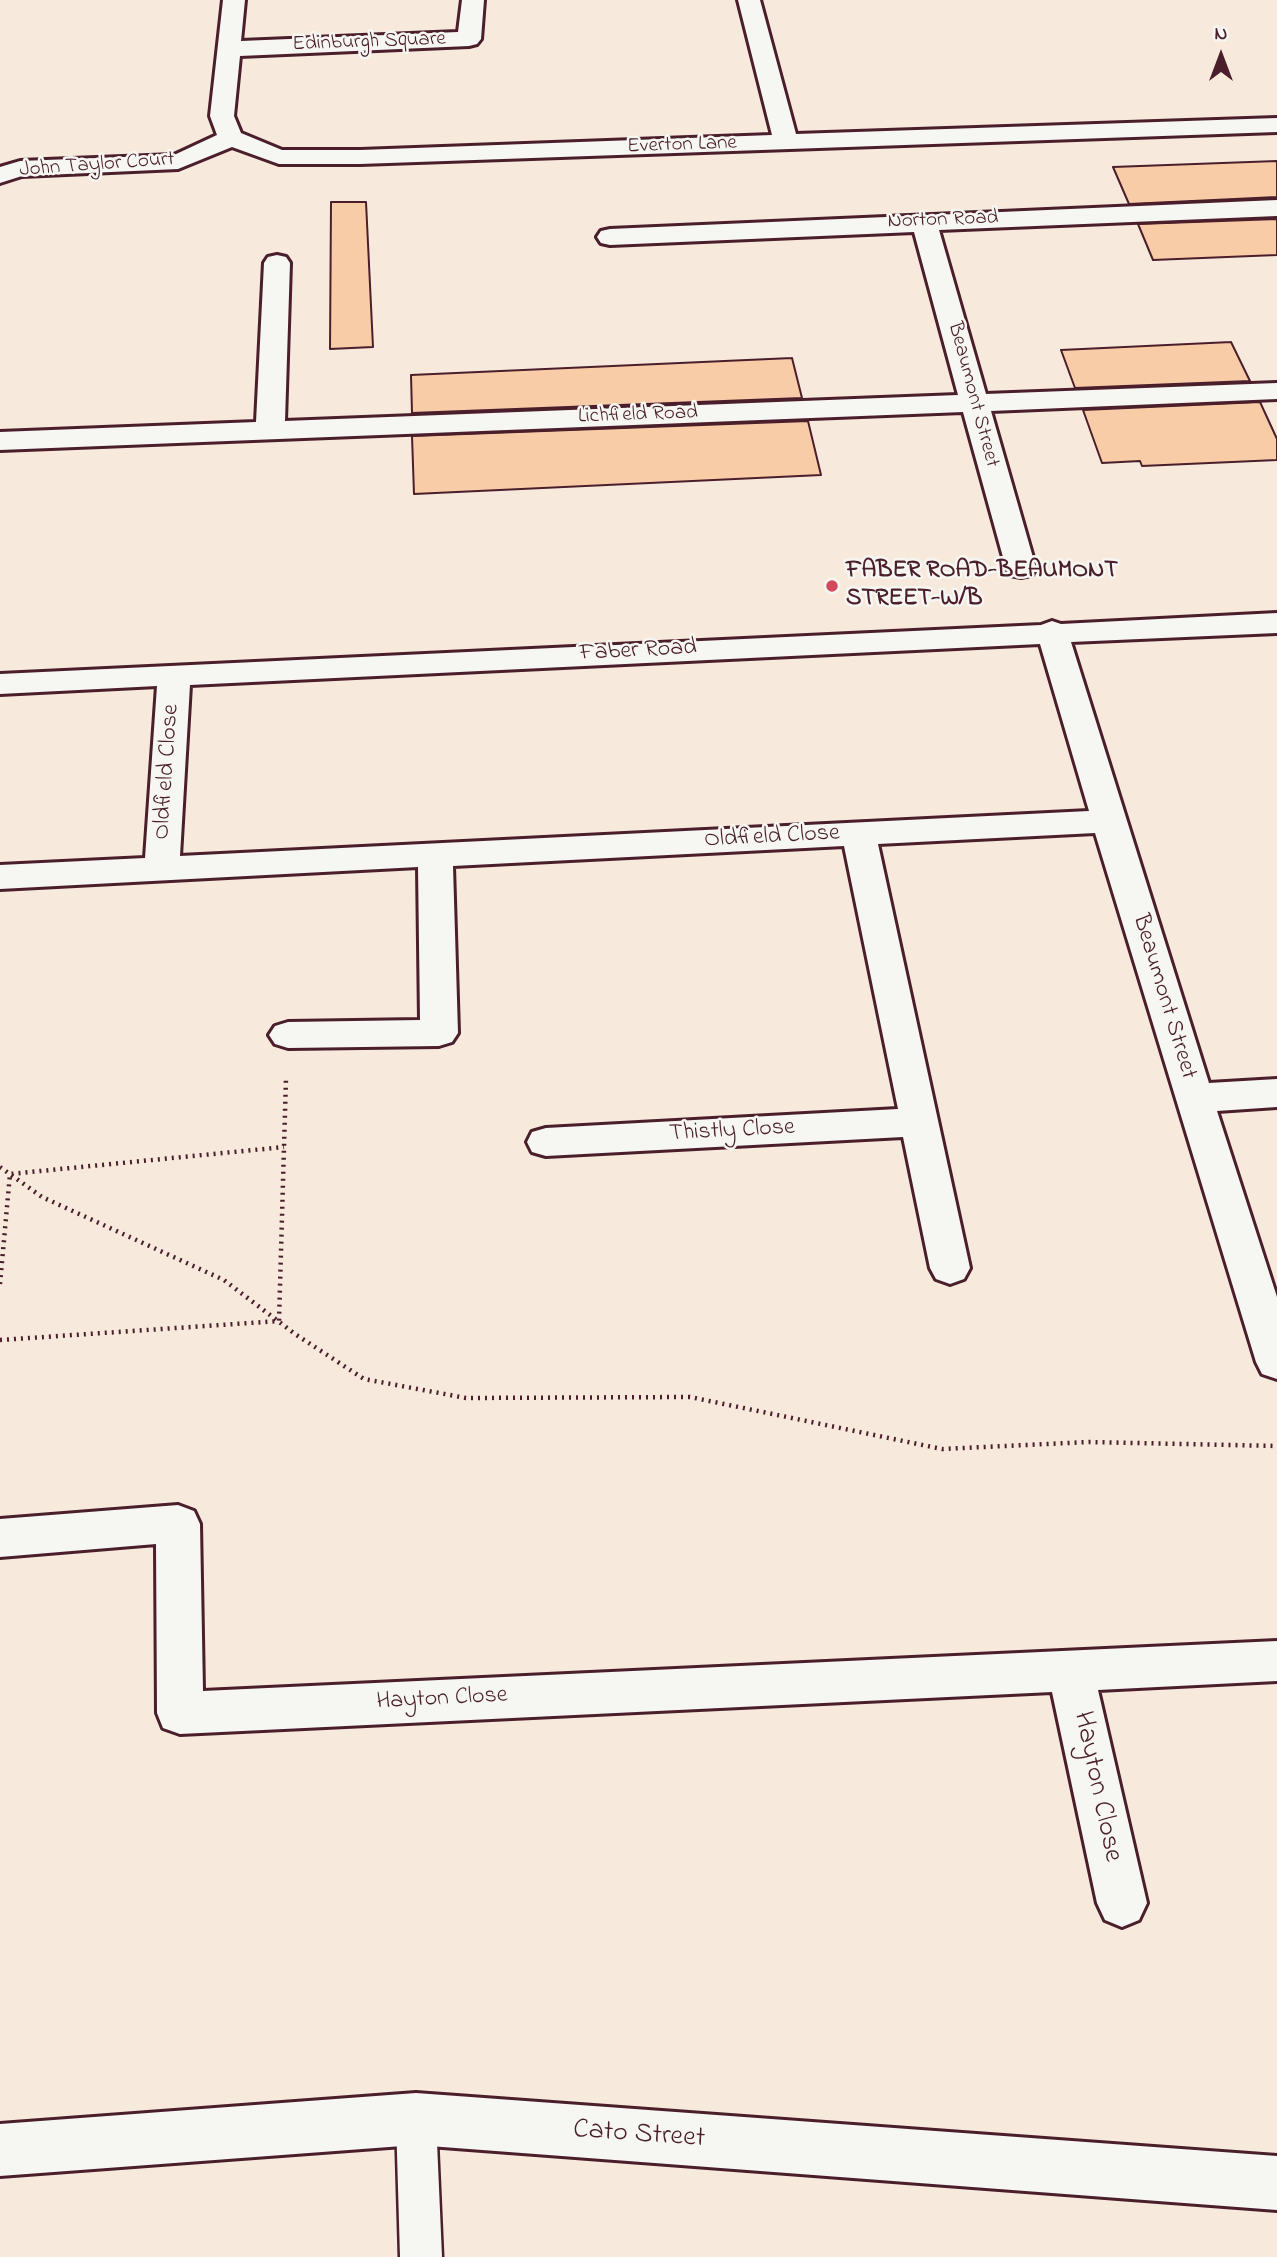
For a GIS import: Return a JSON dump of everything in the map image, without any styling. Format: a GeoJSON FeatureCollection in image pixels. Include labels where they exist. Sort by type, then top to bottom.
{"type":"FeatureCollection","features":[{"type":"Feature","properties":{"kind":"street"},"geometry":{"type":"LineString","coordinates":[[231,138],[222,116],[234,0]]}},
{"type":"Feature","properties":{"kind":"street","name":"Edinburgh Square"},"geometry":{"type":"LineString","coordinates":[[229,49],[469,40],[473,0]]}},
{"type":"Feature","properties":{"kind":"street"},"geometry":{"type":"LineString","coordinates":[[749,0],[786,142]]}},
{"type":"Feature","properties":{"kind":"street","name":"Everton Lane"},"geometry":{"type":"LineString","coordinates":[[231,138],[279,158],[360,158],[1277,125]]}},
{"type":"Feature","properties":{"kind":"street","name":"John Taylor Court"},"geometry":{"type":"LineString","coordinates":[[0,176],[20,169],[178,162],[231,138]]}},
{"type":"Feature","properties":{"kind":"street","name":"Norton Road"},"geometry":{"type":"LineString","coordinates":[[610,237],[1277,208]]}},
{"type":"Feature","properties":{"kind":"street","name":"Beaumont Street"},"geometry":{"type":"LineString","coordinates":[[924,222],[973,405],[1021,568]]}},
{"type":"Feature","properties":{"kind":"street"},"geometry":{"type":"LineString","coordinates":[[270,429],[277,263]]}},
{"type":"Feature","properties":{"kind":"street","name":"Lichfield Road"},"geometry":{"type":"LineString","coordinates":[[0,441],[1277,391]]}},
{"type":"Feature","properties":{"kind":"street","name":"Faber Road"},"geometry":{"type":"LineString","coordinates":[[0,684],[1277,623]]}},
{"type":"Feature","properties":{"kind":"street","name":"Beaumont Street"},"geometry":{"type":"LineString","coordinates":[[1052,632],[1108,821],[1277,1362]]}},
{"type":"Feature","properties":{"kind":"street","name":"Oldfield Close"},"geometry":{"type":"LineString","coordinates":[[162,869],[174,675]]}},
{"type":"Feature","properties":{"kind":"street","name":"Oldfield Close"},"geometry":{"type":"LineString","coordinates":[[0,877],[1108,821]]}},
{"type":"Feature","properties":{"kind":"street"},"geometry":{"type":"LineString","coordinates":[[859,834],[950,1268]]}},
{"type":"Feature","properties":{"kind":"street"},"geometry":{"type":"LineString","coordinates":[[288,1035],[439,1032],[435,856]]}},
{"type":"Feature","properties":{"kind":"street"},"geometry":{"type":"LineString","coordinates":[[1195,1098],[1277,1093]]}},
{"type":"Feature","properties":{"kind":"street","name":"Thistly Close"},"geometry":{"type":"LineString","coordinates":[[545,1142],[919,1122]]}},
{"type":"Feature","properties":{"kind":"street","name":"Hayton Close"},"geometry":{"type":"LineString","coordinates":[[0,1538],[178,1524],[180,1713],[1277,1661]]}},
{"type":"Feature","properties":{"kind":"street","name":"Hayton Close"},"geometry":{"type":"LineString","coordinates":[[1071,1671],[1122,1903]]}},
{"type":"Feature","properties":{"kind":"street","name":"Cato Street"},"geometry":{"type":"LineString","coordinates":[[0,2150],[416,2119],[1277,2183]]}},
{"type":"Feature","properties":{"kind":"lane"},"geometry":{"type":"LineString","coordinates":[[416,2119],[421,2257]]}},
{"type":"Feature","properties":{"kind":"path"},"geometry":{"type":"LineString","coordinates":[[279,1321],[288,1035]]}},
{"type":"Feature","properties":{"kind":"path"},"geometry":{"type":"LineString","coordinates":[[10,1174],[284,1146]]}},
{"type":"Feature","properties":{"kind":"path"},"geometry":{"type":"LineString","coordinates":[[0,1167],[42,1197],[224,1280],[364,1379],[466,1398],[690,1397],[942,1449],[1089,1442],[1277,1446]]}},
{"type":"Feature","properties":{"kind":"path"},"geometry":{"type":"LineString","coordinates":[[0,1284],[10,1174]]}},
{"type":"Feature","properties":{"kind":"path"},"geometry":{"type":"LineString","coordinates":[[0,1340],[279,1321]]}},
{"type":"Feature","properties":{"kind":"building"},"geometry":{"type":"Polygon","coordinates":[[[1277,161],[1277,197],[1129,204],[1113,167],[1277,161]]]}},
{"type":"Feature","properties":{"kind":"building"},"geometry":{"type":"Polygon","coordinates":[[[331,202],[366,202],[373,347],[330,349],[331,202]]]}},
{"type":"Feature","properties":{"kind":"building"},"geometry":{"type":"Polygon","coordinates":[[[1277,219],[1277,255],[1153,260],[1138,224],[1277,219]]]}},
{"type":"Feature","properties":{"kind":"building"},"geometry":{"type":"Polygon","coordinates":[[[1231,342],[1250,381],[1075,388],[1061,350],[1231,342]]]}},
{"type":"Feature","properties":{"kind":"building"},"geometry":{"type":"Polygon","coordinates":[[[792,358],[802,398],[412,413],[411,375],[792,358]]]}},
{"type":"Feature","properties":{"kind":"building"},"geometry":{"type":"Polygon","coordinates":[[[1260,402],[1277,439],[1277,460],[1142,466],[1140,461],[1102,463],[1083,410],[1260,402]]]}},
{"type":"Feature","properties":{"kind":"building"},"geometry":{"type":"Polygon","coordinates":[[[808,421],[821,475],[414,494],[412,436],[808,421]]]}},
{"type":"Feature","properties":{"kind":"place","name":"FABER ROAD-BEAUMONT STREET-W/B"},"geometry":{"type":"Point","coordinates":[832,586]}}]}
